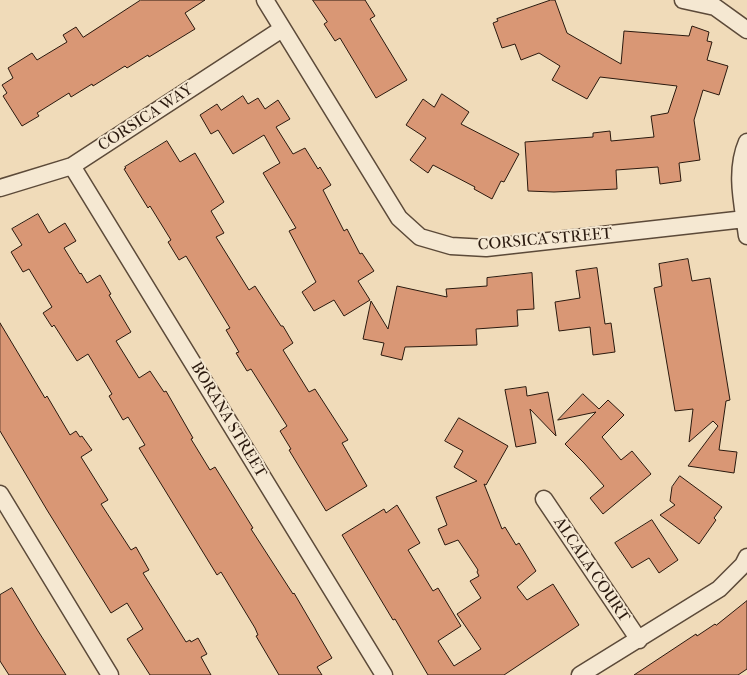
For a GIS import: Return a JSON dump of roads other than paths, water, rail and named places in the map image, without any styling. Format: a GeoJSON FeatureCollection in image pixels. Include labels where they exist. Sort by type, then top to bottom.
{"type":"FeatureCollection","features":[{"type":"Feature","properties":{"kind":"street","name":"CORSICA STREET"},"geometry":{"type":"LineString","coordinates":[[265,0],[399,218],[420,237],[451,246],[486,248],[745,219]]}},
{"type":"Feature","properties":{"kind":"street"},"geometry":{"type":"LineString","coordinates":[[683,0],[714,7],[747,30]]}},
{"type":"Feature","properties":{"kind":"street","name":"CORSICA WAY"},"geometry":{"type":"LineString","coordinates":[[0,188],[72,166],[282,29]]}},
{"type":"Feature","properties":{"kind":"street"},"geometry":{"type":"LineString","coordinates":[[747,142],[739,181],[747,236]]}},
{"type":"Feature","properties":{"kind":"street","name":"BORANA STREET"},"geometry":{"type":"LineString","coordinates":[[72,166],[384,675]]}},
{"type":"Feature","properties":{"kind":"street"},"geometry":{"type":"LineString","coordinates":[[0,494],[110,675]]}},
{"type":"Feature","properties":{"kind":"street","name":"ALCALA COURT"},"geometry":{"type":"LineString","coordinates":[[544,499],[638,640]]}},
{"type":"Feature","properties":{"kind":"street"},"geometry":{"type":"LineString","coordinates":[[580,675],[718,589],[743,565],[747,557]]}}]}
